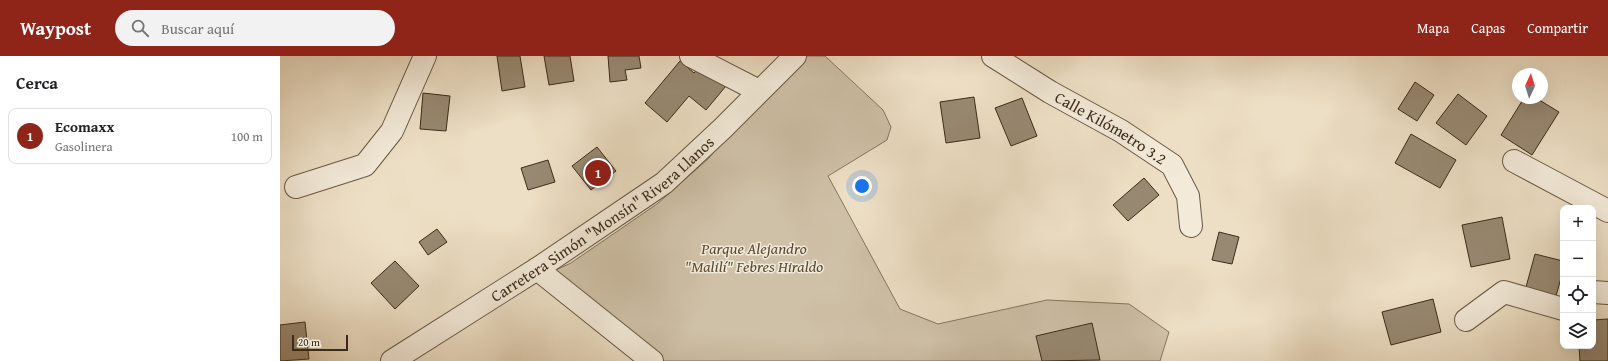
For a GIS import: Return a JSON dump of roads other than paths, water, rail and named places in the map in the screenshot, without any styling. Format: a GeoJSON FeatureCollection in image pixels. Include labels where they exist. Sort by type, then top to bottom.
{"type":"FeatureCollection","features":[{"type":"Feature","properties":{"kind":"street"},"geometry":{"type":"LineString","coordinates":[[296,187],[365,165],[392,131],[425,56]]}},
{"type":"Feature","properties":{"kind":"street"},"geometry":{"type":"LineString","coordinates":[[691,56],[759,91]]}},
{"type":"Feature","properties":{"kind":"street","name":"Carretera Simón \"Monsín\" Rivera Llanos"},"geometry":{"type":"LineString","coordinates":[[392,361],[537,269],[664,183],[723,128],[795,56]]}},
{"type":"Feature","properties":{"kind":"street","name":"Calle Kilómetro 3.2"},"geometry":{"type":"LineString","coordinates":[[993,56],[1050,92],[1121,131],[1172,165],[1188,196],[1191,226]]}},
{"type":"Feature","properties":{"kind":"street"},"geometry":{"type":"LineString","coordinates":[[1514,161],[1608,211]]}},
{"type":"Feature","properties":{"kind":"street"},"geometry":{"type":"LineString","coordinates":[[537,269],[652,361]]}},
{"type":"Feature","properties":{"kind":"street"},"geometry":{"type":"LineString","coordinates":[[1466,320],[1504,292],[1560,308]]}},
{"type":"Feature","properties":{"kind":"street"},"geometry":{"type":"LineString","coordinates":[[1596,292],[1608,293]]}},
{"type":"Feature","properties":{"kind":"place","name":"Ecomaxx"},"geometry":{"type":"Point","coordinates":[598,173]}},
{"type":"Feature","properties":{"kind":"park label","name":"Parque Alejandro \"Malilí\" Febres Hiraldo"},"geometry":{"type":"Point","coordinates":[754,257]}}]}
